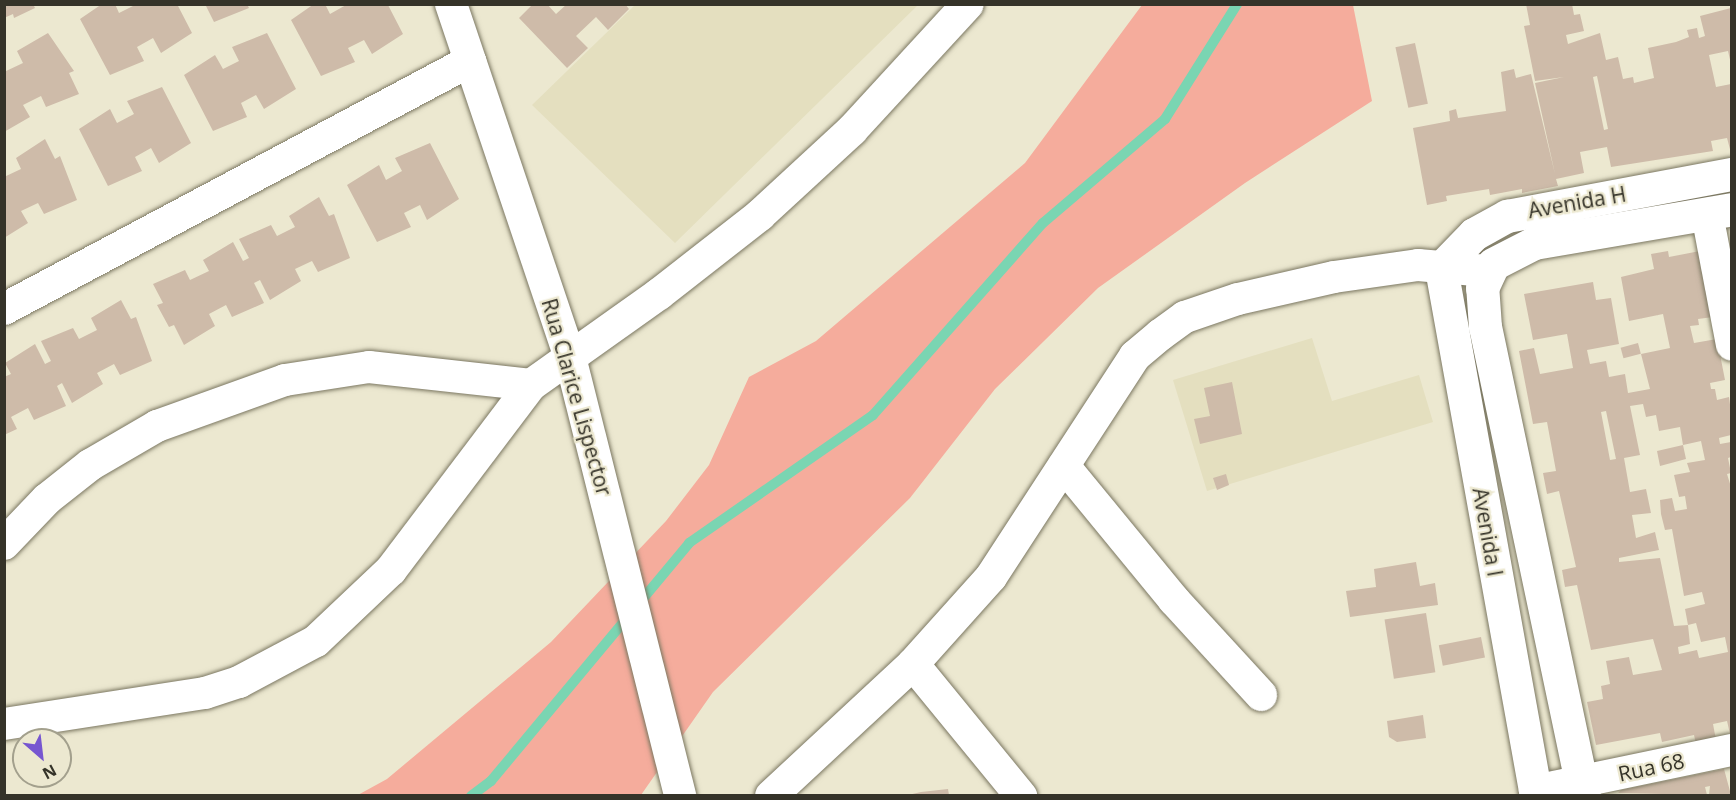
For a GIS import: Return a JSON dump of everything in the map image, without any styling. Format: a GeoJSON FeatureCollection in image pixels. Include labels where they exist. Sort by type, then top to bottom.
{"type":"FeatureCollection","features":[{"type":"Feature","properties":{"kind":"street","name":"Rua Clarice Lispector"},"geometry":{"type":"LineString","coordinates":[[451,4],[570,357],[678,786]]}},
{"type":"Feature","properties":{"kind":"street"},"geometry":{"type":"LineString","coordinates":[[4,724],[205,693],[239,682],[316,640],[391,570],[531,385],[760,215],[852,130],[968,4]]}},
{"type":"Feature","properties":{"kind":"street"},"geometry":{"type":"LineString","coordinates":[[4,309],[470,61]]}},
{"type":"Feature","properties":{"kind":"street","name":"Avenida H"},"geometry":{"type":"LineString","coordinates":[[1441,267],[1474,234],[1507,216],[1731,174]]}},
{"type":"Feature","properties":{"kind":"street"},"geometry":{"type":"LineString","coordinates":[[1719,212],[1731,345]]}},
{"type":"Feature","properties":{"kind":"street","name":"Avenida H"},"geometry":{"type":"LineString","coordinates":[[1484,279],[1503,256],[1534,243],[1719,212]]}},
{"type":"Feature","properties":{"kind":"street"},"geometry":{"type":"LineString","coordinates":[[771,795],[913,664],[991,577],[1135,356],[1185,317],[1238,299],[1334,278],[1418,265],[1441,267],[1484,279]]}},
{"type":"Feature","properties":{"kind":"street","name":"Avenida I"},"geometry":{"type":"LineString","coordinates":[[1441,267],[1535,793]]}},
{"type":"Feature","properties":{"kind":"street","name":"Avenida I"},"geometry":{"type":"LineString","coordinates":[[1484,279],[1485,327],[1583,788]]}},
{"type":"Feature","properties":{"kind":"street"},"geometry":{"type":"LineString","coordinates":[[4,544],[47,499],[90,465],[157,426],[285,380],[369,368],[531,385]]}},
{"type":"Feature","properties":{"kind":"street"},"geometry":{"type":"LineString","coordinates":[[1064,466],[1174,600],[1261,695]]}},
{"type":"Feature","properties":{"kind":"street"},"geometry":{"type":"LineString","coordinates":[[913,664],[1021,795]]}},
{"type":"Feature","properties":{"kind":"street","name":"Rua 68"},"geometry":{"type":"LineString","coordinates":[[1535,793],[1583,788],[1731,750]]}},
{"type":"Feature","properties":{"kind":"shaded area"},"geometry":{"type":"Polygon","coordinates":[[[635,5],[918,5],[675,243],[532,105],[635,5]]]}},
{"type":"Feature","properties":{"kind":"shaded area"},"geometry":{"type":"Polygon","coordinates":[[[1142,5],[1353,5],[1372,101],[1245,183],[1098,288],[995,389],[910,498],[713,692],[641,795],[356,796],[387,779],[551,642],[666,521],[709,465],[749,377],[816,341],[1025,163],[1142,5]]]}},
{"type":"Feature","properties":{"kind":"shaded area"},"geometry":{"type":"Polygon","coordinates":[[[1312,338],[1332,401],[1419,375],[1433,422],[1207,491],[1173,380],[1312,338]]]}},
{"type":"Feature","properties":{"kind":"building"},"geometry":{"type":"Polygon","coordinates":[[[4,4],[33,4],[35,8],[14,18],[13,14],[4,18],[4,4]]]}},
{"type":"Feature","properties":{"kind":"building"},"geometry":{"type":"Polygon","coordinates":[[[102,4],[115,4],[119,13],[137,4],[177,4],[192,33],[161,53],[153,38],[137,47],[144,61],[110,75],[80,19],[102,4]]]}},
{"type":"Feature","properties":{"kind":"building"},"geometry":{"type":"Polygon","coordinates":[[[205,4],[247,4],[249,8],[214,22],[205,4]]]}},
{"type":"Feature","properties":{"kind":"building"},"geometry":{"type":"Polygon","coordinates":[[[314,4],[325,4],[330,14],[346,5],[388,5],[403,34],[372,54],[364,40],[348,48],[355,62],[321,76],[291,20],[314,4]]]}},
{"type":"Feature","properties":{"kind":"building"},"geometry":{"type":"Polygon","coordinates":[[[533,4],[547,4],[556,14],[567,4],[625,4],[629,9],[608,30],[596,17],[576,36],[588,48],[567,68],[519,18],[533,4]]]}},
{"type":"Feature","properties":{"kind":"building"},"geometry":{"type":"Polygon","coordinates":[[[1526,4],[1572,4],[1574,15],[1580,14],[1584,31],[1566,35],[1568,44],[1600,33],[1606,60],[1618,57],[1623,79],[1633,77],[1634,83],[1654,78],[1648,48],[1689,37],[1687,30],[1697,28],[1699,38],[1705,36],[1700,16],[1731,8],[1731,64],[1728,51],[1709,55],[1716,87],[1731,84],[1731,153],[1727,138],[1711,141],[1713,151],[1611,167],[1607,147],[1580,152],[1584,173],[1556,179],[1558,186],[1522,193],[1522,189],[1490,195],[1489,189],[1446,196],[1447,201],[1427,205],[1413,128],[1450,121],[1449,111],[1456,109],[1458,118],[1506,111],[1501,72],[1514,69],[1516,78],[1531,74],[1555,174],[1535,83],[1564,77],[1535,81],[1524,26],[1530,25],[1526,4]],[[1597,76],[1593,77],[1604,130],[1608,129],[1597,76]]]}},
{"type":"Feature","properties":{"kind":"building"},"geometry":{"type":"Polygon","coordinates":[[[48,33],[74,71],[69,73],[79,94],[46,107],[41,96],[23,105],[30,117],[4,132],[4,72],[23,63],[17,51],[48,33]]]}},
{"type":"Feature","properties":{"kind":"building"},"geometry":{"type":"Polygon","coordinates":[[[267,33],[296,89],[264,109],[256,95],[241,103],[247,117],[213,131],[184,75],[215,55],[223,69],[239,61],[232,47],[267,33]]]}},
{"type":"Feature","properties":{"kind":"building"},"geometry":{"type":"Polygon","coordinates":[[[1415,43],[1428,104],[1408,108],[1395,47],[1415,43]]]}},
{"type":"Feature","properties":{"kind":"building"},"geometry":{"type":"Polygon","coordinates":[[[162,87],[191,143],[159,163],[151,148],[135,157],[142,171],[108,186],[79,129],[110,109],[117,123],[134,114],[127,101],[162,87]]]}},
{"type":"Feature","properties":{"kind":"building"},"geometry":{"type":"Polygon","coordinates":[[[45,139],[55,159],[60,156],[77,200],[44,214],[38,203],[21,211],[28,223],[4,238],[4,177],[21,169],[16,158],[45,139]]]}},
{"type":"Feature","properties":{"kind":"building"},"geometry":{"type":"Polygon","coordinates":[[[430,143],[459,199],[427,220],[420,205],[404,213],[411,227],[377,242],[347,185],[379,165],[386,180],[402,171],[395,158],[430,143]]]}},
{"type":"Feature","properties":{"kind":"building"},"geometry":{"type":"Polygon","coordinates":[[[319,197],[329,216],[334,214],[350,258],[318,272],[312,261],[295,269],[301,281],[270,300],[260,280],[254,283],[264,303],[232,317],[226,305],[209,314],[215,326],[184,345],[174,325],[169,327],[157,305],[163,303],[153,284],[185,270],[190,280],[209,271],[203,260],[233,242],[243,261],[249,258],[239,239],[271,225],[277,236],[295,227],[289,216],[319,197]]]}},
{"type":"Feature","properties":{"kind":"building"},"geometry":{"type":"Polygon","coordinates":[[[1668,251],[1669,257],[1700,251],[1713,317],[1698,319],[1699,325],[1690,326],[1694,343],[1717,339],[1725,380],[1710,383],[1711,389],[1715,389],[1717,400],[1729,397],[1731,435],[1719,438],[1720,444],[1731,442],[1731,457],[1728,458],[1731,473],[1727,474],[1731,487],[1731,738],[1727,721],[1713,724],[1716,740],[1696,744],[1694,735],[1662,742],[1660,733],[1596,745],[1587,702],[1603,699],[1601,686],[1610,684],[1606,661],[1629,657],[1633,675],[1662,670],[1653,639],[1591,650],[1577,585],[1565,587],[1562,570],[1576,567],[1559,491],[1547,494],[1543,473],[1556,471],[1547,422],[1533,424],[1519,351],[1534,348],[1540,374],[1573,368],[1567,334],[1533,340],[1524,294],[1593,282],[1596,300],[1611,298],[1619,344],[1587,350],[1590,364],[1606,361],[1609,377],[1625,374],[1628,393],[1650,389],[1641,354],[1670,348],[1663,314],[1629,321],[1621,277],[1654,269],[1651,254],[1668,251]],[[1643,404],[1630,406],[1640,455],[1624,458],[1630,492],[1646,489],[1651,513],[1632,515],[1636,538],[1655,532],[1659,550],[1619,558],[1619,562],[1660,558],[1674,626],[1688,625],[1685,609],[1705,604],[1702,592],[1684,596],[1672,529],[1665,530],[1660,500],[1672,498],[1675,511],[1687,509],[1685,496],[1679,497],[1674,475],[1690,472],[1687,463],[1705,460],[1701,441],[1683,445],[1680,427],[1659,431],[1656,415],[1646,417],[1643,404]],[[1606,411],[1601,412],[1610,460],[1616,459],[1606,411]],[[1696,623],[1688,625],[1690,644],[1678,647],[1679,654],[1697,650],[1699,658],[1728,652],[1725,637],[1701,642],[1696,623]]]}},
{"type":"Feature","properties":{"kind":"building"},"geometry":{"type":"Polygon","coordinates":[[[121,300],[131,319],[136,317],[152,361],[120,375],[114,364],[97,373],[103,384],[72,403],[62,383],[57,386],[66,406],[34,420],[28,408],[11,417],[17,429],[4,435],[4,377],[11,374],[5,363],[35,344],[45,364],[51,361],[41,341],[73,328],[79,339],[97,330],[91,318],[121,300]]]}},
{"type":"Feature","properties":{"kind":"building"},"geometry":{"type":"Polygon","coordinates":[[[1638,343],[1641,354],[1623,358],[1621,348],[1638,343]]]}},
{"type":"Feature","properties":{"kind":"building"},"geometry":{"type":"Polygon","coordinates":[[[1232,382],[1242,434],[1200,444],[1194,419],[1210,416],[1204,388],[1232,382]]]}},
{"type":"Feature","properties":{"kind":"building"},"geometry":{"type":"Polygon","coordinates":[[[1683,445],[1686,459],[1660,466],[1657,451],[1683,445]]]}},
{"type":"Feature","properties":{"kind":"building"},"geometry":{"type":"Polygon","coordinates":[[[1226,474],[1229,485],[1217,490],[1213,478],[1226,474]]]}},
{"type":"Feature","properties":{"kind":"building"},"geometry":{"type":"Polygon","coordinates":[[[1416,562],[1420,586],[1435,583],[1438,605],[1350,617],[1346,591],[1376,587],[1374,569],[1416,562]]]}},
{"type":"Feature","properties":{"kind":"building"},"geometry":{"type":"Polygon","coordinates":[[[1426,613],[1435,672],[1394,679],[1385,620],[1426,613]]]}},
{"type":"Feature","properties":{"kind":"building"},"geometry":{"type":"Polygon","coordinates":[[[1481,637],[1485,658],[1443,666],[1439,645],[1481,637]]]}},
{"type":"Feature","properties":{"kind":"building"},"geometry":{"type":"Polygon","coordinates":[[[1423,715],[1426,738],[1397,742],[1389,737],[1387,721],[1423,715]]]}},
{"type":"Feature","properties":{"kind":"building"},"geometry":{"type":"Polygon","coordinates":[[[1724,769],[1731,795],[1709,795],[1710,786],[1705,787],[1707,795],[1618,793],[1621,790],[1724,769]]]}},
{"type":"Feature","properties":{"kind":"building"},"geometry":{"type":"Polygon","coordinates":[[[948,789],[949,795],[908,795],[921,792],[948,789]]]}},
{"type":"Feature","properties":{"kind":"waterway"},"geometry":{"type":"LineString","coordinates":[[471,796],[491,781],[689,543],[873,415],[1043,223],[1165,119],[1237,4]]}}]}
